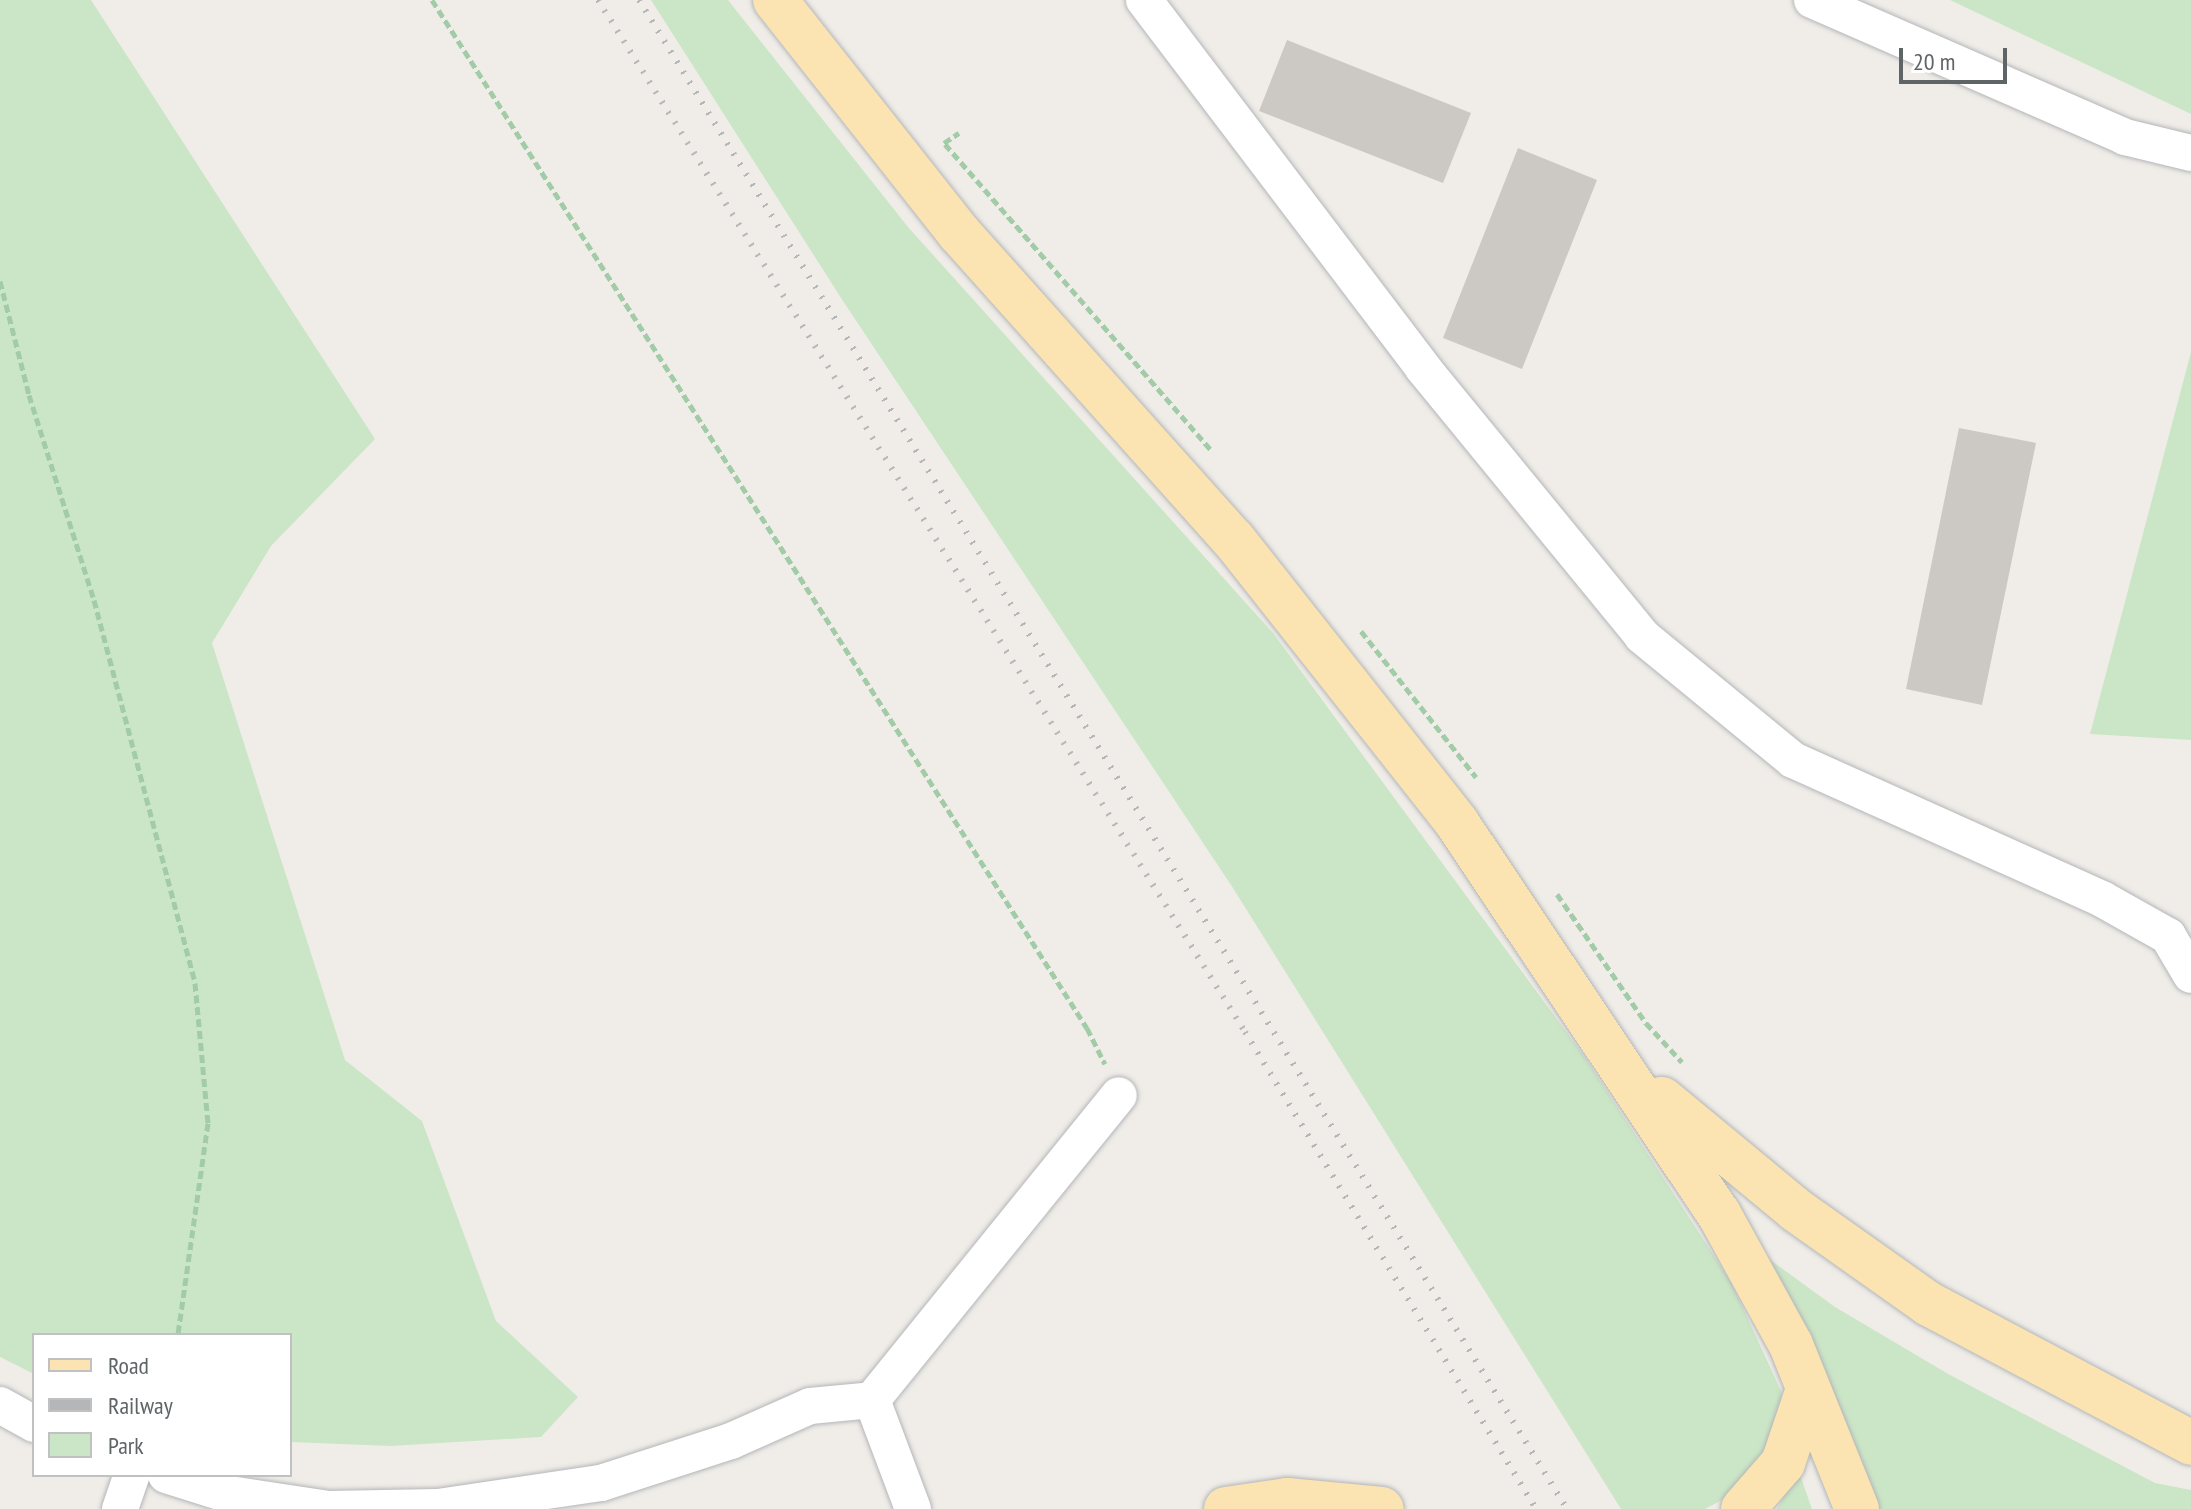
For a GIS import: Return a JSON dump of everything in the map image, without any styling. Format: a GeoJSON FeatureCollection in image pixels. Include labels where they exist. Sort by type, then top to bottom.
{"type":"FeatureCollection","features":[{"type":"Feature","properties":{"kind":"main road"},"geometry":{"type":"LineString","coordinates":[[775,0],[960,234],[1233,539],[1341,672],[1457,823],[1719,1214],[1791,1345],[1857,1509]]}},
{"type":"Feature","properties":{"kind":"main road"},"geometry":{"type":"LineString","coordinates":[[1613,1053],[1699,1133],[1861,1260],[2026,1360],[2191,1443]]}},
{"type":"Feature","properties":{"kind":"main road"},"geometry":{"type":"LineString","coordinates":[[1743,1509],[1783,1463],[1808,1389]]}},
{"type":"Feature","properties":{"kind":"main road"},"geometry":{"type":"LineString","coordinates":[[1226,1509],[1287,1500],[1382,1509]]}},
{"type":"Feature","properties":{"kind":"lane"},"geometry":{"type":"LineString","coordinates":[[1144,0],[1423,368],[1642,636],[1793,760],[2102,899],[2168,936],[2191,975]]}},
{"type":"Feature","properties":{"kind":"lane"},"geometry":{"type":"LineString","coordinates":[[1812,0],[2125,137],[2191,153]]}},
{"type":"Feature","properties":{"kind":"lane"},"geometry":{"type":"LineString","coordinates":[[172,1477],[223,1493],[329,1509],[438,1507],[601,1483],[731,1441],[810,1406],[872,1400],[1119,1095]]}},
{"type":"Feature","properties":{"kind":"lane"},"geometry":{"type":"LineString","coordinates":[[872,1400],[913,1509]]}},
{"type":"Feature","properties":{"kind":"lane"},"geometry":{"type":"LineString","coordinates":[[0,1405],[32,1423]]}},
{"type":"Feature","properties":{"kind":"lane"},"geometry":{"type":"LineString","coordinates":[[120,1509],[131,1477]]}},
{"type":"Feature","properties":{"kind":"path"},"geometry":{"type":"LineString","coordinates":[[432,0],[1087,1028],[1119,1095]]}},
{"type":"Feature","properties":{"kind":"path"},"geometry":{"type":"LineString","coordinates":[[945,144],[1214,452]]}},
{"type":"Feature","properties":{"kind":"path"},"geometry":{"type":"LineString","coordinates":[[0,281],[29,395],[94,600],[195,983],[208,1123],[178,1333]]}},
{"type":"Feature","properties":{"kind":"path"},"geometry":{"type":"LineString","coordinates":[[1356,625],[1483,788]]}},
{"type":"Feature","properties":{"kind":"path"},"geometry":{"type":"LineString","coordinates":[[1556,892],[1646,1023],[1689,1070]]}},
{"type":"Feature","properties":{"kind":"green space"},"geometry":{"type":"Polygon","coordinates":[[[0,0],[91,0],[375,439],[271,546],[212,643],[345,1060],[422,1121],[496,1321],[578,1397],[541,1437],[391,1446],[292,1442],[292,1333],[32,1333],[32,1373],[0,1357],[0,0]]]}},
{"type":"Feature","properties":{"kind":"green space"},"geometry":{"type":"Polygon","coordinates":[[[651,0],[728,0],[908,227],[1273,633],[1584,1056],[1731,1282],[1782,1393],[1778,1428],[1764,1458],[1722,1500],[1705,1509],[1621,1509],[1233,888],[843,301],[651,0]]]}},
{"type":"Feature","properties":{"kind":"green space"},"geometry":{"type":"Polygon","coordinates":[[[1950,0],[2191,0],[2191,114],[1950,0]]]}},
{"type":"Feature","properties":{"kind":"green space"},"geometry":{"type":"Polygon","coordinates":[[[2191,352],[2191,740],[2090,734],[2191,352]]]}},
{"type":"Feature","properties":{"kind":"green space"},"geometry":{"type":"Polygon","coordinates":[[[1750,1245],[1835,1307],[1950,1375],[2155,1483],[2191,1490],[2191,1509],[1870,1509],[1750,1245]]]}},
{"type":"Feature","properties":{"kind":"green space"},"geometry":{"type":"Polygon","coordinates":[[[1798,1469],[1812,1509],[1777,1509],[1798,1469]]]}},
{"type":"Feature","properties":{"kind":"building"},"geometry":{"type":"Polygon","coordinates":[[[1287,40],[1471,113],[1443,183],[1259,111],[1287,40]]]}},
{"type":"Feature","properties":{"kind":"building"},"geometry":{"type":"Polygon","coordinates":[[[1518,148],[1597,180],[1522,369],[1443,338],[1518,148]]]}},
{"type":"Feature","properties":{"kind":"building"},"geometry":{"type":"Polygon","coordinates":[[[1959,428],[2036,443],[1982,705],[1906,689],[1959,428]]]}},
{"type":"Feature","properties":{"kind":"railway"},"geometry":{"type":"LineString","coordinates":[[598,0],[1245,1032],[1536,1509]]}},
{"type":"Feature","properties":{"kind":"railway"},"geometry":{"type":"LineString","coordinates":[[639,0],[1567,1509]]}}]}
